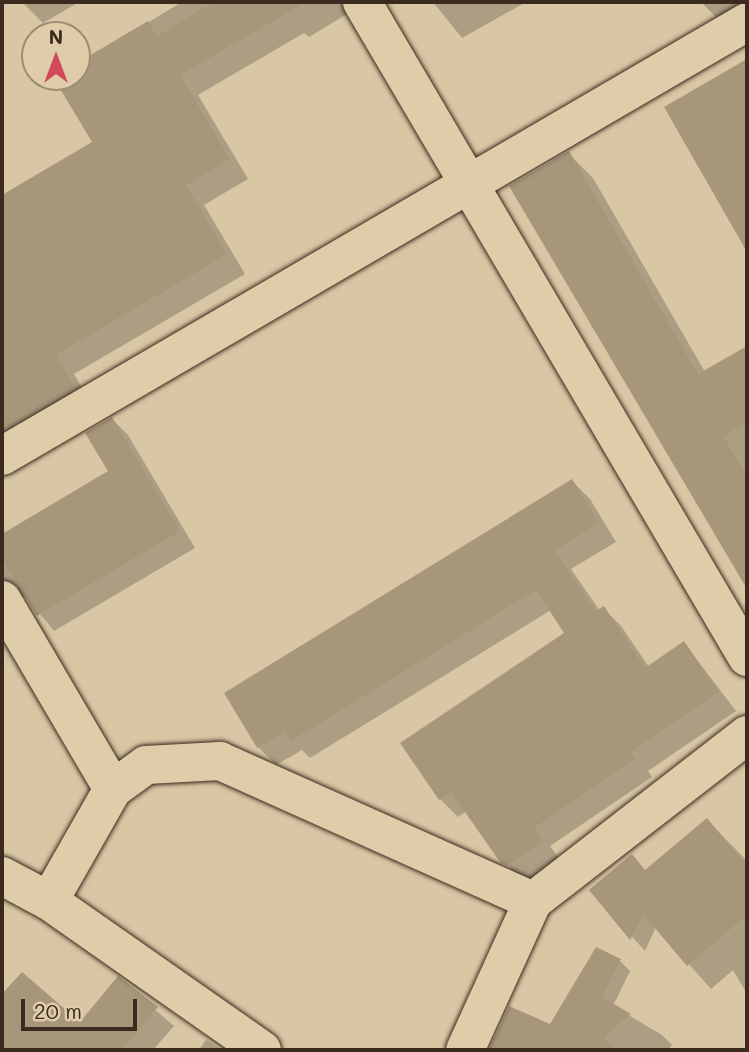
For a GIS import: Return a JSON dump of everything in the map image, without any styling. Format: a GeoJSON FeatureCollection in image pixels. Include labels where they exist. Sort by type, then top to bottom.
{"type":"FeatureCollection","features":[{"type":"Feature","properties":{"kind":"street"},"geometry":{"type":"LineString","coordinates":[[362,2],[747,657]]}},
{"type":"Feature","properties":{"kind":"street"},"geometry":{"type":"LineString","coordinates":[[2,456],[747,22]]}},
{"type":"Feature","properties":{"kind":"street"},"geometry":{"type":"LineString","coordinates":[[2,600],[113,789]]}},
{"type":"Feature","properties":{"kind":"street"},"geometry":{"type":"LineString","coordinates":[[465,1050],[533,901],[747,735]]}},
{"type":"Feature","properties":{"kind":"street"},"geometry":{"type":"LineString","coordinates":[[49,901],[113,789],[146,765],[220,761],[533,901]]}},
{"type":"Feature","properties":{"kind":"street"},"geometry":{"type":"LineString","coordinates":[[2,876],[49,901],[262,1050]]}},
{"type":"Feature","properties":{"kind":"building"},"geometry":{"type":"Polygon","coordinates":[[[214,2],[306,2],[180,75],[230,159],[186,185],[227,254],[56,355],[75,387],[2,430],[2,195],[92,142],[61,91],[91,91],[91,55],[148,21],[157,36],[214,2]]]}},
{"type":"Feature","properties":{"kind":"building"},"geometry":{"type":"Polygon","coordinates":[[[747,59],[747,252],[664,107],[747,59]]]}},
{"type":"Feature","properties":{"kind":"building"},"geometry":{"type":"Polygon","coordinates":[[[569,151],[698,374],[747,346],[747,423],[723,436],[747,477],[747,589],[509,186],[569,151]]]}},
{"type":"Feature","properties":{"kind":"building"},"geometry":{"type":"Polygon","coordinates":[[[112,417],[180,531],[37,616],[2,559],[2,534],[108,471],[85,433],[112,417]]]}},
{"type":"Feature","properties":{"kind":"building"},"geometry":{"type":"Polygon","coordinates":[[[572,479],[599,523],[555,551],[596,611],[604,606],[645,668],[684,641],[719,692],[631,752],[635,759],[534,828],[543,842],[507,866],[500,862],[451,792],[439,800],[400,743],[564,633],[536,590],[291,741],[285,732],[257,748],[224,693],[572,479]]]}},
{"type":"Feature","properties":{"kind":"building"},"geometry":{"type":"Polygon","coordinates":[[[707,818],[747,866],[747,915],[687,966],[643,914],[630,940],[589,890],[632,854],[645,870],[707,818]]]}},
{"type":"Feature","properties":{"kind":"building"},"geometry":{"type":"Polygon","coordinates":[[[596,947],[621,959],[602,997],[631,1014],[604,1037],[614,1050],[489,1050],[509,1006],[550,1024],[596,947]]]}},
{"type":"Feature","properties":{"kind":"building"},"geometry":{"type":"Polygon","coordinates":[[[22,972],[80,1022],[118,976],[158,1007],[122,1050],[2,1050],[2,994],[22,972]]]}}]}
